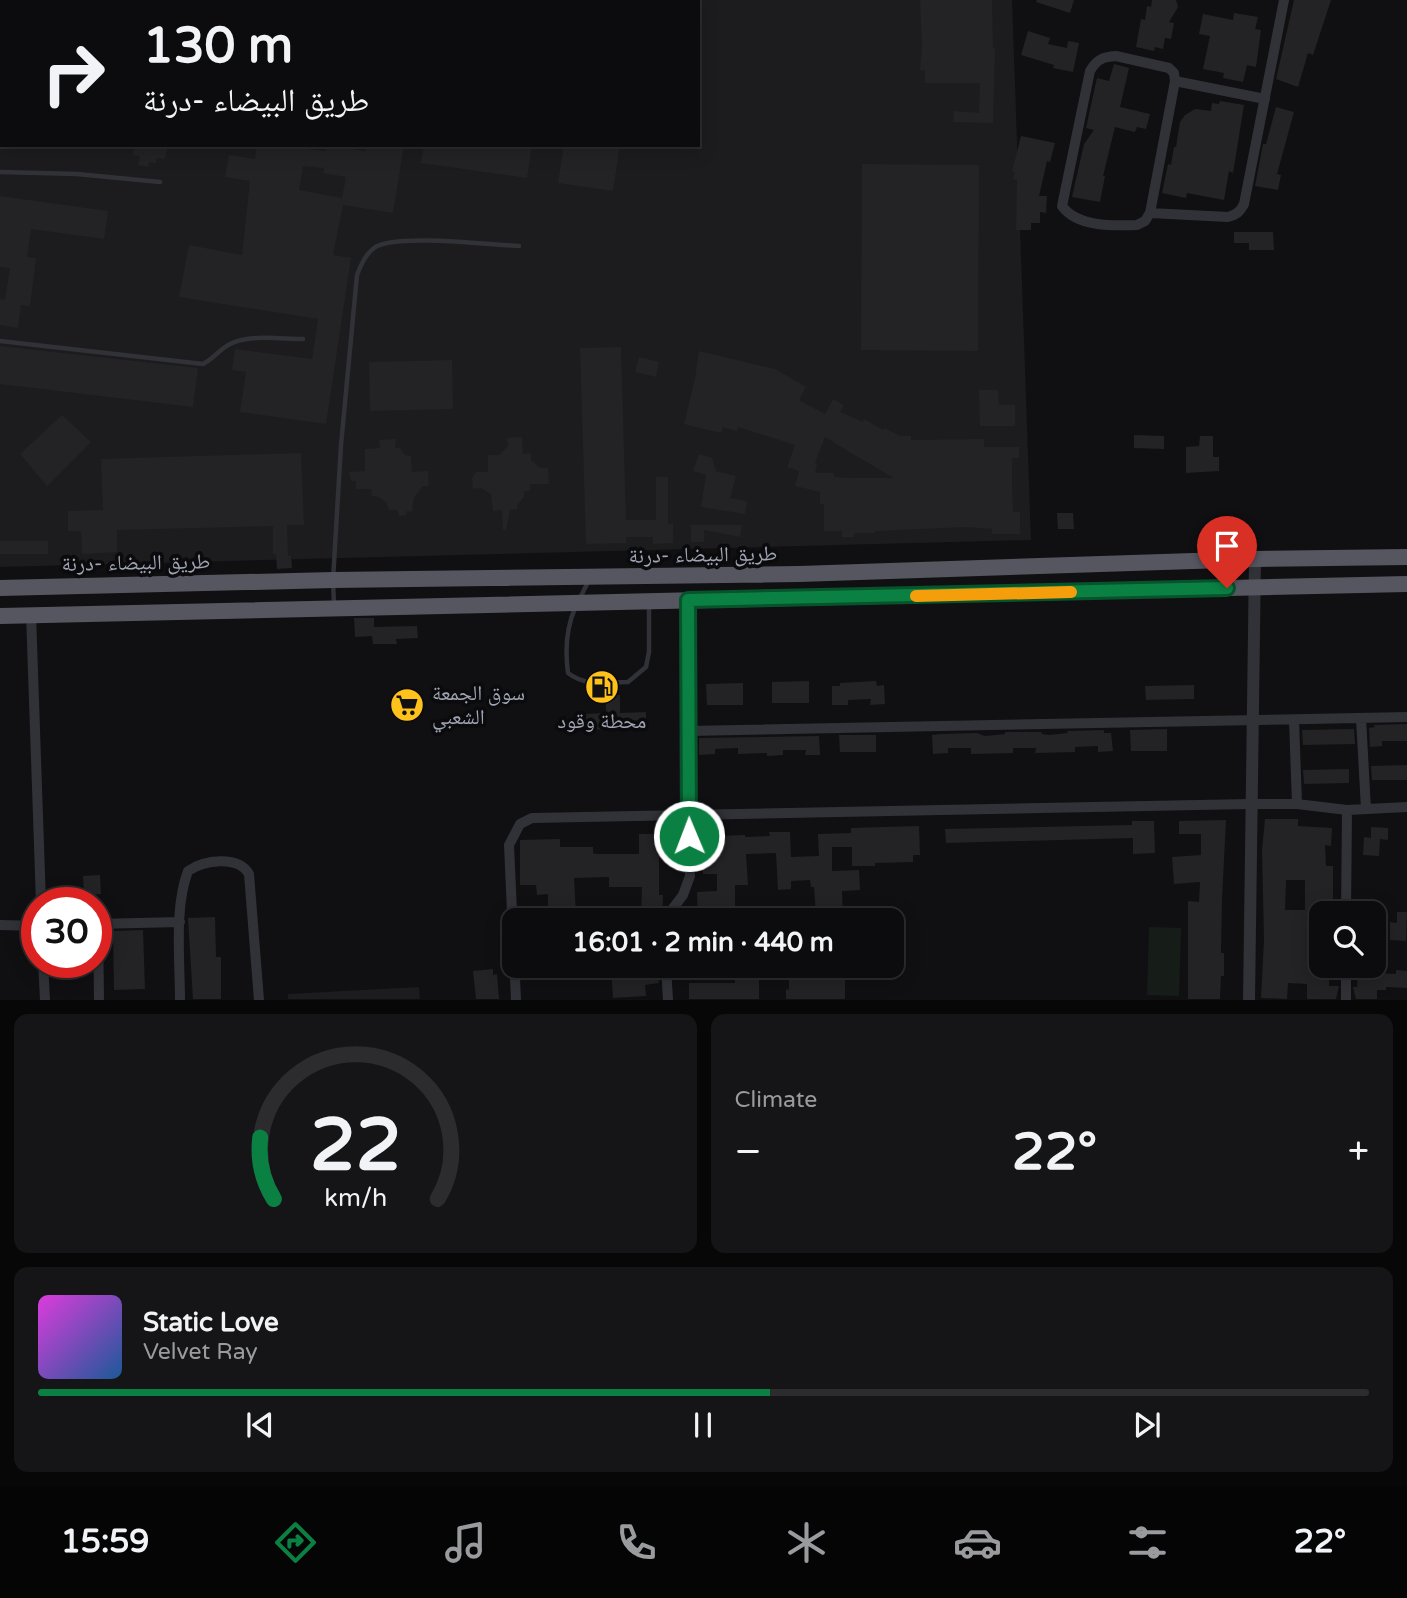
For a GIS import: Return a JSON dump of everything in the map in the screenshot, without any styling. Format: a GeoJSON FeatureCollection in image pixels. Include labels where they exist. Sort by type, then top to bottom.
{"type":"FeatureCollection","features":[{"type":"Feature","properties":{"kind":"highway","name":"طريق البيضاء -درنة"},"geometry":{"type":"LineString","coordinates":[[0,588],[333,580],[799,574],[1255,559],[1407,558]]}},
{"type":"Feature","properties":{"kind":"highway"},"geometry":{"type":"LineString","coordinates":[[0,616],[1407,584]]}},
{"type":"Feature","properties":{"kind":"street"},"geometry":{"type":"LineString","coordinates":[[1150,213],[1228,217],[1241,211],[1284,0]]}},
{"type":"Feature","properties":{"kind":"street"},"geometry":{"type":"LineString","coordinates":[[1104,57],[1116,57],[1169,68],[1175,81],[1150,213],[1145,221],[1138,225],[1125,226],[1076,220],[1062,206],[1090,71],[1095,61],[1104,57]]}},
{"type":"Feature","properties":{"kind":"street"},"geometry":{"type":"LineString","coordinates":[[1175,81],[1265,99]]}},
{"type":"Feature","properties":{"kind":"street"},"geometry":{"type":"LineString","coordinates":[[1249,999],[1255,559]]}},
{"type":"Feature","properties":{"kind":"street"},"geometry":{"type":"LineString","coordinates":[[673,908],[683,895],[690,876],[688,600]]}},
{"type":"Feature","properties":{"kind":"street"},"geometry":{"type":"LineString","coordinates":[[31,614],[40,887]]}},
{"type":"Feature","properties":{"kind":"street"},"geometry":{"type":"LineString","coordinates":[[1361,718],[1366,809]]}},
{"type":"Feature","properties":{"kind":"street"},"geometry":{"type":"LineString","coordinates":[[688,731],[1407,718]]}},
{"type":"Feature","properties":{"kind":"street"},"geometry":{"type":"LineString","coordinates":[[1294,720],[1297,804]]}},
{"type":"Feature","properties":{"kind":"street"},"geometry":{"type":"LineString","coordinates":[[516,999],[509,845],[520,824],[532,818],[1250,804],[1297,804],[1347,810],[1407,807]]}},
{"type":"Feature","properties":{"kind":"street"},"geometry":{"type":"LineString","coordinates":[[1346,901],[1347,810]]}},
{"type":"Feature","properties":{"kind":"street"},"geometry":{"type":"LineString","coordinates":[[180,999],[180,922],[188,871],[202,863],[233,862],[241,864],[249,874],[259,999]]}},
{"type":"Feature","properties":{"kind":"street"},"geometry":{"type":"LineString","coordinates":[[112,924],[180,922]]}},
{"type":"Feature","properties":{"kind":"street"},"geometry":{"type":"LineString","coordinates":[[0,925],[21,926]]}},
{"type":"Feature","properties":{"kind":"street"},"geometry":{"type":"LineString","coordinates":[[44,978],[45,999]]}},
{"type":"Feature","properties":{"kind":"street"},"geometry":{"type":"LineString","coordinates":[[98,978],[99,999]]}},
{"type":"Feature","properties":{"kind":"street"},"geometry":{"type":"LineString","coordinates":[[667,978],[668,999]]}},
{"type":"Feature","properties":{"kind":"street"},"geometry":{"type":"LineString","coordinates":[[1346,978],[1346,999]]}},
{"type":"Feature","properties":{"kind":"lane"},"geometry":{"type":"LineString","coordinates":[[0,172],[77,174],[160,182]]}},
{"type":"Feature","properties":{"kind":"lane"},"geometry":{"type":"LineString","coordinates":[[334,607],[333,580],[342,434],[361,264],[375,247],[398,240],[519,246]]}},
{"type":"Feature","properties":{"kind":"lane"},"geometry":{"type":"LineString","coordinates":[[0,341],[203,364],[226,346],[240,340],[303,339]]}},
{"type":"Feature","properties":{"kind":"lane"},"geometry":{"type":"LineString","coordinates":[[590,578],[568,629],[568,673],[577,680],[588,683],[628,682],[646,667],[649,652],[647,576]]}},
{"type":"Feature","properties":{"kind":"shaded area"},"geometry":{"type":"Polygon","coordinates":[[[700,0],[1012,0],[1031,540],[0,567],[0,147],[700,147],[700,0]]]}},
{"type":"Feature","properties":{"kind":"shaded area"},"geometry":{"type":"Polygon","coordinates":[[[1149,927],[1181,928],[1179,996],[1147,995],[1149,927]]]}},
{"type":"Feature","properties":{"kind":"shaded area"},"geometry":{"type":"Polygon","coordinates":[[[419,987],[420,999],[288,999],[288,994],[419,987]]]}},
{"type":"Feature","properties":{"kind":"building"},"geometry":{"type":"Polygon","coordinates":[[[920,0],[992,0],[995,48],[993,123],[953,122],[954,111],[979,113],[980,83],[925,83],[925,70],[920,70],[920,0]]]}},
{"type":"Feature","properties":{"kind":"building"},"geometry":{"type":"Polygon","coordinates":[[[1074,0],[1070,13],[1036,2],[1074,0]]]}},
{"type":"Feature","properties":{"kind":"building"},"geometry":{"type":"Polygon","coordinates":[[[1152,0],[1176,0],[1178,7],[1169,22],[1174,23],[1171,39],[1165,38],[1163,49],[1155,47],[1154,51],[1136,47],[1141,19],[1145,20],[1147,6],[1151,7],[1152,0]]]}},
{"type":"Feature","properties":{"kind":"building"},"geometry":{"type":"Polygon","coordinates":[[[1294,0],[1331,0],[1313,55],[1308,53],[1298,87],[1276,79],[1294,0]]]}},
{"type":"Feature","properties":{"kind":"building"},"geometry":{"type":"Polygon","coordinates":[[[1234,13],[1258,17],[1255,29],[1261,30],[1256,67],[1247,65],[1243,82],[1223,78],[1224,73],[1203,69],[1210,36],[1199,34],[1203,14],[1233,20],[1234,13]]]}},
{"type":"Feature","properties":{"kind":"building"},"geometry":{"type":"Polygon","coordinates":[[[1028,31],[1050,38],[1048,44],[1067,48],[1068,41],[1079,43],[1073,72],[1053,68],[1054,65],[1021,55],[1028,31]]]}},
{"type":"Feature","properties":{"kind":"building"},"geometry":{"type":"Polygon","coordinates":[[[1114,64],[1129,68],[1120,107],[1150,114],[1146,129],[1137,127],[1135,132],[1115,127],[1103,176],[1100,202],[1072,197],[1084,144],[1094,130],[1086,128],[1097,78],[1109,81],[1114,64]]]}},
{"type":"Feature","properties":{"kind":"building"},"geometry":{"type":"Polygon","coordinates":[[[1220,101],[1244,105],[1233,173],[1229,171],[1224,200],[1187,193],[1186,198],[1162,193],[1168,164],[1171,165],[1176,147],[1180,122],[1195,109],[1211,111],[1212,103],[1219,104],[1220,101]]]}},
{"type":"Feature","properties":{"kind":"building"},"geometry":{"type":"Polygon","coordinates":[[[1276,107],[1294,112],[1277,174],[1281,175],[1278,190],[1255,186],[1263,144],[1266,144],[1276,107]]]}},
{"type":"Feature","properties":{"kind":"building"},"geometry":{"type":"Polygon","coordinates":[[[1021,136],[1055,143],[1050,162],[1047,161],[1039,196],[1047,196],[1046,213],[1040,212],[1040,223],[1031,223],[1031,230],[1016,230],[1017,180],[1013,179],[1015,172],[1012,172],[1021,136]]]}},
{"type":"Feature","properties":{"kind":"building"},"geometry":{"type":"Polygon","coordinates":[[[135,147],[168,147],[165,159],[157,158],[156,163],[149,162],[148,167],[138,165],[140,156],[133,155],[135,147]]]}},
{"type":"Feature","properties":{"kind":"building"},"geometry":{"type":"Polygon","coordinates":[[[257,147],[306,147],[326,151],[327,147],[344,147],[366,151],[367,147],[404,147],[393,213],[343,205],[333,255],[351,258],[326,424],[240,412],[246,372],[232,370],[235,349],[312,359],[318,319],[179,297],[189,245],[242,255],[250,181],[225,177],[229,155],[255,159],[257,147]],[[303,166],[299,190],[342,198],[346,177],[323,173],[324,168],[303,166]]]}},
{"type":"Feature","properties":{"kind":"building"},"geometry":{"type":"Polygon","coordinates":[[[424,147],[532,147],[527,178],[421,163],[424,147]]]}},
{"type":"Feature","properties":{"kind":"building"},"geometry":{"type":"Polygon","coordinates":[[[564,147],[620,147],[613,191],[558,183],[564,147]]]}},
{"type":"Feature","properties":{"kind":"building"},"geometry":{"type":"Polygon","coordinates":[[[862,164],[979,165],[978,351],[861,350],[862,164]]]}},
{"type":"Feature","properties":{"kind":"building"},"geometry":{"type":"Polygon","coordinates":[[[0,196],[108,211],[104,239],[31,229],[27,257],[36,258],[30,306],[21,305],[18,328],[0,325],[0,299],[5,300],[10,268],[0,267],[0,196]]]}},
{"type":"Feature","properties":{"kind":"building"},"geometry":{"type":"Polygon","coordinates":[[[1234,232],[1273,232],[1274,250],[1249,250],[1249,243],[1234,243],[1234,232]]]}},
{"type":"Feature","properties":{"kind":"building"},"geometry":{"type":"Polygon","coordinates":[[[0,346],[198,368],[193,407],[0,384],[0,346]]]}},
{"type":"Feature","properties":{"kind":"building"},"geometry":{"type":"Polygon","coordinates":[[[621,347],[626,520],[656,520],[656,477],[668,477],[668,524],[673,524],[673,543],[653,544],[653,537],[626,537],[626,543],[586,544],[580,348],[621,347]]]}},
{"type":"Feature","properties":{"kind":"building"},"geometry":{"type":"Polygon","coordinates":[[[699,351],[775,369],[806,387],[799,400],[825,414],[833,399],[844,405],[840,412],[863,422],[864,419],[900,436],[911,436],[911,440],[984,439],[984,447],[1019,447],[1019,458],[1012,458],[1012,488],[1013,512],[1020,512],[1020,534],[992,534],[992,529],[966,527],[875,531],[854,533],[854,537],[842,537],[842,531],[824,531],[824,504],[820,504],[820,492],[795,486],[799,471],[787,467],[795,445],[738,427],[737,431],[723,427],[721,433],[684,424],[699,351]],[[825,437],[815,463],[815,473],[834,473],[834,477],[894,478],[825,437]]]}},
{"type":"Feature","properties":{"kind":"building"},"geometry":{"type":"Polygon","coordinates":[[[639,357],[659,362],[656,377],[635,372],[639,357]]]}},
{"type":"Feature","properties":{"kind":"building"},"geometry":{"type":"Polygon","coordinates":[[[452,360],[453,409],[370,411],[369,362],[452,360]]]}},
{"type":"Feature","properties":{"kind":"building"},"geometry":{"type":"Polygon","coordinates":[[[979,390],[998,390],[999,405],[1015,405],[1015,426],[980,426],[979,390]]]}},
{"type":"Feature","properties":{"kind":"building"},"geometry":{"type":"Polygon","coordinates":[[[62,415],[91,442],[47,486],[20,454],[62,415]]]}},
{"type":"Feature","properties":{"kind":"building"},"geometry":{"type":"Polygon","coordinates":[[[1134,435],[1164,436],[1164,449],[1134,448],[1134,435]]]}},
{"type":"Feature","properties":{"kind":"building"},"geometry":{"type":"Polygon","coordinates":[[[1200,436],[1213,436],[1213,457],[1219,457],[1219,471],[1186,473],[1186,447],[1199,446],[1200,436]]]}},
{"type":"Feature","properties":{"kind":"building"},"geometry":{"type":"Polygon","coordinates":[[[522,437],[523,454],[531,453],[531,460],[540,468],[548,468],[549,484],[530,484],[530,491],[524,491],[524,497],[517,509],[510,510],[506,530],[503,530],[502,510],[493,511],[491,494],[481,488],[473,489],[472,478],[476,472],[488,472],[488,455],[499,455],[508,446],[507,438],[522,437]]]}},
{"type":"Feature","properties":{"kind":"building"},"geometry":{"type":"Polygon","coordinates":[[[396,439],[395,448],[400,448],[405,455],[411,456],[412,472],[428,471],[429,486],[423,486],[414,497],[412,512],[407,511],[406,515],[399,516],[397,510],[389,510],[387,503],[372,496],[371,489],[356,489],[356,481],[351,481],[349,472],[365,471],[365,449],[380,448],[379,440],[396,439]]]}},
{"type":"Feature","properties":{"kind":"building"},"geometry":{"type":"Polygon","coordinates":[[[301,453],[304,525],[287,525],[288,556],[291,556],[292,568],[277,569],[276,554],[273,554],[273,526],[117,530],[117,552],[82,554],[81,531],[68,531],[68,511],[103,510],[101,459],[301,453]]]}},
{"type":"Feature","properties":{"kind":"building"},"geometry":{"type":"Polygon","coordinates":[[[699,454],[712,458],[716,471],[736,476],[730,498],[747,501],[745,514],[701,507],[706,475],[693,471],[699,454]]]}},
{"type":"Feature","properties":{"kind":"building"},"geometry":{"type":"Polygon","coordinates":[[[1057,513],[1073,513],[1074,529],[1058,529],[1057,513]]]}},
{"type":"Feature","properties":{"kind":"building"},"geometry":{"type":"Polygon","coordinates":[[[691,525],[742,525],[740,537],[704,530],[704,542],[691,542],[691,525]]]}},
{"type":"Feature","properties":{"kind":"building"},"geometry":{"type":"Polygon","coordinates":[[[0,541],[48,541],[48,554],[0,554],[0,541]]]}},
{"type":"Feature","properties":{"kind":"building"},"geometry":{"type":"Polygon","coordinates":[[[354,618],[374,618],[374,627],[417,626],[418,638],[396,639],[397,644],[373,644],[372,636],[355,637],[354,618]]]}},
{"type":"Feature","properties":{"kind":"building"},"geometry":{"type":"Polygon","coordinates":[[[809,681],[809,703],[772,703],[772,682],[809,681]]]}},
{"type":"Feature","properties":{"kind":"building"},"geometry":{"type":"Polygon","coordinates":[[[876,681],[877,686],[884,685],[885,704],[870,705],[871,699],[848,700],[848,705],[832,705],[832,686],[876,681]]]}},
{"type":"Feature","properties":{"kind":"building"},"geometry":{"type":"Polygon","coordinates":[[[743,683],[743,705],[707,705],[706,684],[743,683]]]}},
{"type":"Feature","properties":{"kind":"building"},"geometry":{"type":"Polygon","coordinates":[[[1194,685],[1194,699],[1146,700],[1145,686],[1194,685]]]}},
{"type":"Feature","properties":{"kind":"building"},"geometry":{"type":"Polygon","coordinates":[[[606,695],[620,695],[620,713],[646,712],[646,728],[584,730],[583,714],[606,713],[606,695]]]}},
{"type":"Feature","properties":{"kind":"building"},"geometry":{"type":"Polygon","coordinates":[[[1407,724],[1407,741],[1382,741],[1382,746],[1370,747],[1369,728],[1375,727],[1374,725],[1407,724]]]}},
{"type":"Feature","properties":{"kind":"building"},"geometry":{"type":"Polygon","coordinates":[[[1167,729],[1167,751],[1131,751],[1130,730],[1167,729]]]}},
{"type":"Feature","properties":{"kind":"building"},"geometry":{"type":"Polygon","coordinates":[[[1354,729],[1355,744],[1303,745],[1302,730],[1354,729]]]}},
{"type":"Feature","properties":{"kind":"building"},"geometry":{"type":"Polygon","coordinates":[[[1104,730],[1104,733],[1111,733],[1113,751],[1098,752],[1098,746],[1075,747],[1075,752],[1035,753],[1036,748],[1013,748],[1013,753],[971,754],[971,748],[948,748],[948,753],[933,754],[932,735],[977,733],[985,736],[1005,732],[1041,732],[1049,735],[1068,733],[1067,731],[1104,730]]]}},
{"type":"Feature","properties":{"kind":"building"},"geometry":{"type":"Polygon","coordinates":[[[839,735],[876,735],[876,752],[840,752],[839,735]]]}},
{"type":"Feature","properties":{"kind":"building"},"geometry":{"type":"Polygon","coordinates":[[[819,736],[820,755],[805,755],[806,750],[783,750],[783,755],[767,756],[767,753],[738,754],[738,748],[715,749],[715,754],[699,755],[699,738],[819,736]]]}},
{"type":"Feature","properties":{"kind":"building"},"geometry":{"type":"Polygon","coordinates":[[[1407,765],[1407,780],[1372,780],[1371,766],[1407,765]]]}},
{"type":"Feature","properties":{"kind":"building"},"geometry":{"type":"Polygon","coordinates":[[[1349,769],[1349,783],[1304,784],[1303,770],[1349,769]]]}},
{"type":"Feature","properties":{"kind":"building"},"geometry":{"type":"Polygon","coordinates":[[[1265,819],[1298,819],[1298,826],[1332,828],[1331,846],[1325,845],[1326,866],[1333,866],[1333,901],[1309,901],[1309,978],[1329,978],[1329,986],[1339,986],[1336,999],[1307,999],[1307,984],[1288,983],[1287,999],[1261,998],[1264,940],[1262,850],[1265,819]],[[1286,880],[1285,910],[1305,910],[1305,880],[1286,880]]]}},
{"type":"Feature","properties":{"kind":"building"},"geometry":{"type":"Polygon","coordinates":[[[1226,820],[1221,953],[1224,953],[1224,976],[1221,976],[1220,999],[1188,999],[1188,901],[1199,902],[1200,882],[1174,884],[1172,857],[1201,855],[1201,834],[1179,834],[1179,821],[1226,820]]]}},
{"type":"Feature","properties":{"kind":"building"},"geometry":{"type":"Polygon","coordinates":[[[1132,821],[1154,821],[1155,853],[1133,854],[1133,838],[946,843],[945,829],[1132,825],[1132,821]]]}},
{"type":"Feature","properties":{"kind":"building"},"geometry":{"type":"Polygon","coordinates":[[[919,826],[920,855],[913,855],[913,862],[852,866],[852,847],[832,847],[832,871],[859,870],[860,890],[842,891],[843,908],[815,908],[814,887],[811,887],[810,880],[791,881],[791,889],[778,890],[776,853],[746,854],[748,885],[735,885],[735,908],[698,908],[697,892],[717,891],[717,874],[703,874],[702,863],[697,863],[696,833],[745,837],[770,836],[769,832],[790,832],[791,857],[819,856],[818,834],[851,833],[851,828],[919,826]]]}},
{"type":"Feature","properties":{"kind":"building"},"geometry":{"type":"Polygon","coordinates":[[[1371,827],[1388,828],[1388,840],[1380,839],[1379,856],[1363,855],[1364,837],[1371,838],[1371,827]]]}},
{"type":"Feature","properties":{"kind":"building"},"geometry":{"type":"Polygon","coordinates":[[[639,834],[681,834],[682,851],[659,852],[659,895],[663,895],[662,908],[641,908],[642,887],[609,887],[609,877],[574,878],[576,908],[548,908],[548,894],[537,895],[536,885],[520,885],[520,840],[560,839],[560,847],[593,847],[593,853],[596,854],[639,854],[639,834]]]}},
{"type":"Feature","properties":{"kind":"building"},"geometry":{"type":"Polygon","coordinates":[[[100,875],[101,887],[84,887],[83,876],[100,875]]]}},
{"type":"Feature","properties":{"kind":"building"},"geometry":{"type":"Polygon","coordinates":[[[1397,912],[1407,912],[1406,941],[1390,940],[1390,922],[1397,923],[1397,912]]]}},
{"type":"Feature","properties":{"kind":"building"},"geometry":{"type":"Polygon","coordinates":[[[215,917],[216,957],[221,957],[221,999],[193,999],[188,918],[215,917]]]}},
{"type":"Feature","properties":{"kind":"building"},"geometry":{"type":"Polygon","coordinates":[[[143,930],[145,989],[114,990],[113,931],[143,930]]]}},
{"type":"Feature","properties":{"kind":"building"},"geometry":{"type":"Polygon","coordinates":[[[493,969],[493,975],[497,974],[499,999],[476,999],[473,971],[493,969]]]}},
{"type":"Feature","properties":{"kind":"building"},"geometry":{"type":"Polygon","coordinates":[[[1396,970],[1407,971],[1407,988],[1386,987],[1386,990],[1377,990],[1377,999],[1356,999],[1353,987],[1357,987],[1357,978],[1386,978],[1386,974],[1396,974],[1396,970]]]}},
{"type":"Feature","properties":{"kind":"building"},"geometry":{"type":"Polygon","coordinates":[[[612,978],[658,978],[659,983],[645,985],[646,996],[613,998],[612,978]]]}},
{"type":"Feature","properties":{"kind":"building"},"geometry":{"type":"Polygon","coordinates":[[[735,978],[759,979],[759,999],[689,999],[689,983],[735,983],[735,978]]]}},
{"type":"Feature","properties":{"kind":"building"},"geometry":{"type":"Polygon","coordinates":[[[789,978],[845,978],[845,999],[786,999],[786,989],[789,990],[789,978]]]}},
{"type":"Feature","properties":{"kind":"slow traffic"},"geometry":{"type":"LineString","coordinates":[[916,596],[1071,592]]}},
{"type":"Feature","properties":{"kind":"place","name":"محطة وقود"},"geometry":{"type":"Point","coordinates":[602,687]}},
{"type":"Feature","properties":{"kind":"place","name":"سوق الجمعة الشعبي"},"geometry":{"type":"Point","coordinates":[407,705]}},
{"type":"Feature","properties":{"kind":"route"},"geometry":{"type":"LineString","coordinates":[[689,836],[688,600],[1227,588]]}}]}
